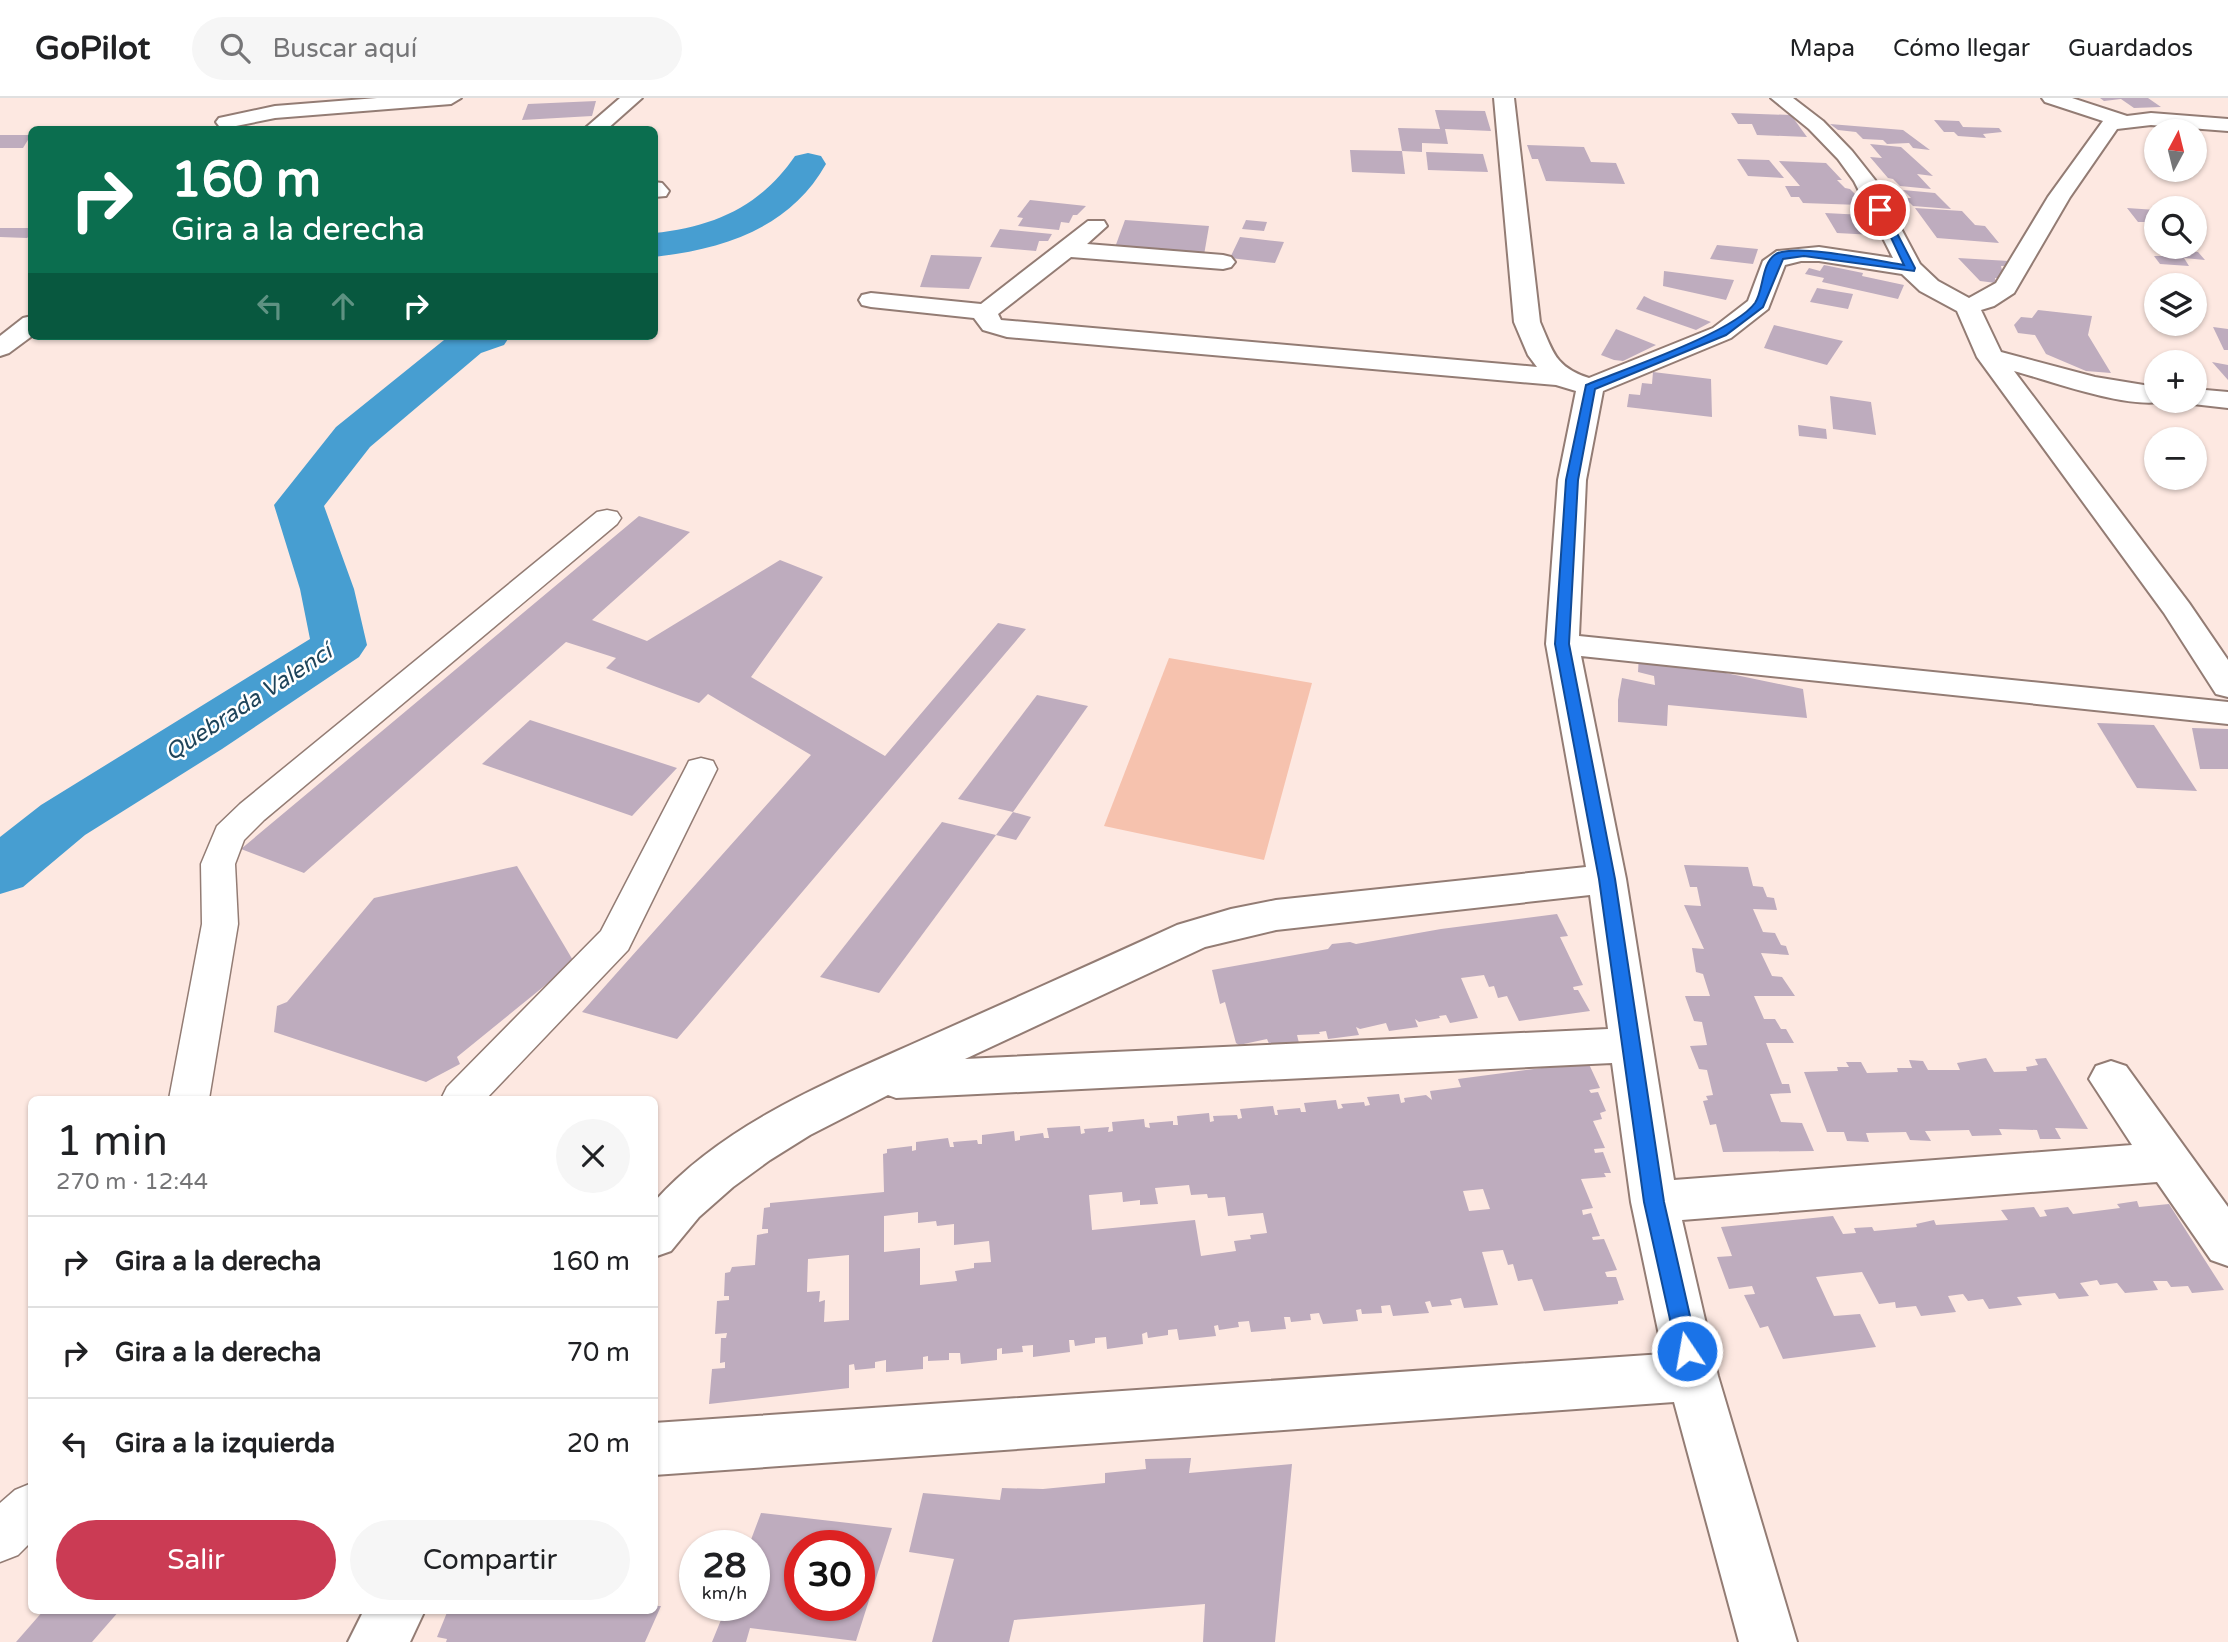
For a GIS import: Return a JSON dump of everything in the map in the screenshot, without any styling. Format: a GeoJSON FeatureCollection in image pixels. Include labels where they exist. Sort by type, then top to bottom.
{"type":"FeatureCollection","features":[{"type":"Feature","properties":{"kind":"street"},"geometry":{"type":"LineString","coordinates":[[220,126],[254,106],[279,98]]}},
{"type":"Feature","properties":{"kind":"street"},"geometry":{"type":"LineString","coordinates":[[220,126],[275,112],[452,98]]}},
{"type":"Feature","properties":{"kind":"street"},"geometry":{"type":"LineString","coordinates":[[598,126],[632,98]]}},
{"type":"Feature","properties":{"kind":"street"},"geometry":{"type":"LineString","coordinates":[[1504,98],[1527,322],[1541,355],[1575,382]]}},
{"type":"Feature","properties":{"kind":"street"},"geometry":{"type":"LineString","coordinates":[[1781,98],[1816,125],[1845,155],[1864,180],[1910,268],[1929,286],[1966,307],[1990,357],[2178,610],[2228,686]]}},
{"type":"Feature","properties":{"kind":"street"},"geometry":{"type":"LineString","coordinates":[[2052,98],[2122,121],[2151,119],[2228,125]]}},
{"type":"Feature","properties":{"kind":"street"},"geometry":{"type":"LineString","coordinates":[[1966,307],[1985,301],[2005,288],[2059,197],[2105,130],[2122,121]]}},
{"type":"Feature","properties":{"kind":"street"},"geometry":{"type":"LineString","coordinates":[[871,300],[986,312],[1096,226]]}},
{"type":"Feature","properties":{"kind":"street"},"geometry":{"type":"LineString","coordinates":[[1068,250],[1223,262]]}},
{"type":"Feature","properties":{"kind":"street"},"geometry":{"type":"LineString","coordinates":[[986,312],[986,319],[992,325],[1007,329],[1575,382],[1722,333],[1759,304],[1775,261],[1780,256],[1804,253],[1910,268]]}},
{"type":"Feature","properties":{"kind":"street"},"geometry":{"type":"LineString","coordinates":[[0,348],[28,326]]}},
{"type":"Feature","properties":{"kind":"street"},"geometry":{"type":"LineString","coordinates":[[1990,357],[2043,369],[2087,384],[2144,393]]}},
{"type":"Feature","properties":{"kind":"street"},"geometry":{"type":"LineString","coordinates":[[1575,382],[1562,644],[1607,879],[1629,1045],[1654,1202],[1693,1376],[1768,1642]]}},
{"type":"Feature","properties":{"kind":"street"},"geometry":{"type":"LineString","coordinates":[[2207,398],[2228,400]]}},
{"type":"Feature","properties":{"kind":"street"},"geometry":{"type":"LineString","coordinates":[[1562,644],[2228,713]]}},
{"type":"Feature","properties":{"kind":"street"},"geometry":{"type":"LineString","coordinates":[[658,1231],[671,1214],[713,1177],[769,1137],[876,1081],[1191,936],[1231,923],[1276,915],[1607,879]]}},
{"type":"Feature","properties":{"kind":"street"},"geometry":{"type":"LineString","coordinates":[[876,1081],[1629,1045]]}},
{"type":"Feature","properties":{"kind":"street"},"geometry":{"type":"LineString","coordinates":[[2111,1079],[2228,1245]]}},
{"type":"Feature","properties":{"kind":"street"},"geometry":{"type":"LineString","coordinates":[[1654,1202],[2171,1161]]}},
{"type":"Feature","properties":{"kind":"street"},"geometry":{"type":"LineString","coordinates":[[658,1449],[1693,1376]]}},
{"type":"Feature","properties":{"kind":"street"},"geometry":{"type":"LineString","coordinates":[[377,1642],[394,1614]]}},
{"type":"Feature","properties":{"kind":"lane"},"geometry":{"type":"LineString","coordinates":[[191,1096],[220,924],[219,864],[229,835],[252,812],[607,519]]}},
{"type":"Feature","properties":{"kind":"lane"},"geometry":{"type":"LineString","coordinates":[[464,1096],[615,940],[701,769]]}},
{"type":"Feature","properties":{"kind":"lane"},"geometry":{"type":"LineString","coordinates":[[0,1537],[28,1511]]}},
{"type":"Feature","properties":{"kind":"shaded area"},"geometry":{"type":"Polygon","coordinates":[[[1169,658],[1312,683],[1264,860],[1104,826],[1169,658]]]}},
{"type":"Feature","properties":{"kind":"building"},"geometry":{"type":"Polygon","coordinates":[[[2100,98],[2148,98],[2161,107],[2134,108],[2121,99],[2104,101],[2100,98]]]}},
{"type":"Feature","properties":{"kind":"building"},"geometry":{"type":"Polygon","coordinates":[[[596,101],[592,116],[522,120],[528,104],[596,101]]]}},
{"type":"Feature","properties":{"kind":"building"},"geometry":{"type":"Polygon","coordinates":[[[1435,110],[1485,111],[1491,131],[1445,129],[1448,144],[1422,143],[1422,152],[1402,151],[1398,128],[1440,129],[1435,110]]]}},
{"type":"Feature","properties":{"kind":"building"},"geometry":{"type":"Polygon","coordinates":[[[1731,113],[1791,115],[1807,137],[1757,135],[1752,124],[1738,124],[1731,113]]]}},
{"type":"Feature","properties":{"kind":"building"},"geometry":{"type":"Polygon","coordinates":[[[1934,120],[1959,121],[1963,127],[1999,128],[2002,132],[1983,134],[1986,138],[1958,136],[1954,132],[1944,132],[1934,120]]]}},
{"type":"Feature","properties":{"kind":"building"},"geometry":{"type":"Polygon","coordinates":[[[1830,124],[1903,130],[1930,150],[1913,148],[1909,143],[1887,144],[1883,140],[1863,139],[1856,132],[1838,130],[1830,124]]]}},
{"type":"Feature","properties":{"kind":"building"},"geometry":{"type":"Polygon","coordinates":[[[0,135],[28,135],[23,148],[0,148],[0,135]]]}},
{"type":"Feature","properties":{"kind":"building"},"geometry":{"type":"Polygon","coordinates":[[[1870,144],[1901,147],[1933,176],[1917,174],[1931,189],[1900,186],[1888,178],[1870,157],[1882,158],[1870,144]]]}},
{"type":"Feature","properties":{"kind":"building"},"geometry":{"type":"Polygon","coordinates":[[[1527,145],[1584,147],[1591,162],[1616,163],[1625,184],[1546,181],[1538,159],[1532,159],[1527,145]]]}},
{"type":"Feature","properties":{"kind":"building"},"geometry":{"type":"Polygon","coordinates":[[[1350,150],[1402,151],[1405,174],[1352,172],[1350,150]]]}},
{"type":"Feature","properties":{"kind":"building"},"geometry":{"type":"Polygon","coordinates":[[[1426,152],[1483,154],[1488,172],[1428,170],[1426,152]]]}},
{"type":"Feature","properties":{"kind":"building"},"geometry":{"type":"Polygon","coordinates":[[[1737,159],[1769,160],[1784,178],[1748,176],[1737,159]]]}},
{"type":"Feature","properties":{"kind":"building"},"geometry":{"type":"Polygon","coordinates":[[[1779,161],[1826,163],[1842,180],[1837,180],[1858,197],[1852,197],[1860,205],[1803,203],[1799,197],[1791,197],[1785,186],[1800,186],[1779,161]]]}},
{"type":"Feature","properties":{"kind":"building"},"geometry":{"type":"Polygon","coordinates":[[[1903,190],[1935,193],[1951,209],[1913,206],[1905,198],[1911,198],[1903,190]]]}},
{"type":"Feature","properties":{"kind":"building"},"geometry":{"type":"Polygon","coordinates":[[[1030,200],[1086,206],[1077,215],[1073,215],[1069,223],[1061,222],[1059,230],[1018,226],[1023,218],[1017,217],[1030,200]]]}},
{"type":"Feature","properties":{"kind":"building"},"geometry":{"type":"Polygon","coordinates":[[[1915,208],[1962,211],[1975,225],[1985,226],[1999,243],[1937,238],[1915,208]]]}},
{"type":"Feature","properties":{"kind":"building"},"geometry":{"type":"Polygon","coordinates":[[[2127,208],[2144,209],[2144,222],[2138,222],[2127,208]]]}},
{"type":"Feature","properties":{"kind":"building"},"geometry":{"type":"Polygon","coordinates":[[[1825,213],[1864,215],[1874,235],[1837,233],[1825,213]]]}},
{"type":"Feature","properties":{"kind":"building"},"geometry":{"type":"Polygon","coordinates":[[[1125,220],[1209,226],[1204,255],[1114,250],[1125,220]]]}},
{"type":"Feature","properties":{"kind":"building"},"geometry":{"type":"Polygon","coordinates":[[[1246,220],[1267,222],[1264,231],[1242,229],[1246,220]]]}},
{"type":"Feature","properties":{"kind":"building"},"geometry":{"type":"Polygon","coordinates":[[[0,228],[28,228],[27,238],[0,237],[0,228]]]}},
{"type":"Feature","properties":{"kind":"building"},"geometry":{"type":"Polygon","coordinates":[[[1000,229],[1052,234],[1048,241],[1039,241],[1036,251],[990,247],[1000,229]]]}},
{"type":"Feature","properties":{"kind":"building"},"geometry":{"type":"Polygon","coordinates":[[[1240,237],[1284,242],[1275,263],[1230,258],[1240,237]]]}},
{"type":"Feature","properties":{"kind":"building"},"geometry":{"type":"Polygon","coordinates":[[[1717,245],[1758,249],[1753,264],[1710,259],[1717,245]]]}},
{"type":"Feature","properties":{"kind":"building"},"geometry":{"type":"Polygon","coordinates":[[[931,255],[982,257],[969,289],[920,287],[931,255]]]}},
{"type":"Feature","properties":{"kind":"building"},"geometry":{"type":"Polygon","coordinates":[[[1958,258],[2009,261],[2010,266],[2001,266],[2004,278],[1995,278],[1996,283],[1980,281],[1958,258]]]}},
{"type":"Feature","properties":{"kind":"building"},"geometry":{"type":"Polygon","coordinates":[[[2156,259],[2185,259],[2189,266],[2160,264],[2156,259]]]}},
{"type":"Feature","properties":{"kind":"building"},"geometry":{"type":"Polygon","coordinates":[[[1824,265],[1904,285],[1898,299],[1822,282],[1824,278],[1805,274],[1809,268],[1820,271],[1824,265]]]}},
{"type":"Feature","properties":{"kind":"building"},"geometry":{"type":"Polygon","coordinates":[[[1664,271],[1734,280],[1726,300],[1663,286],[1664,271]]]}},
{"type":"Feature","properties":{"kind":"building"},"geometry":{"type":"Polygon","coordinates":[[[1817,288],[1853,294],[1848,309],[1810,302],[1817,288]]]}},
{"type":"Feature","properties":{"kind":"building"},"geometry":{"type":"Polygon","coordinates":[[[1644,296],[1711,322],[1696,330],[1636,309],[1644,296]]]}},
{"type":"Feature","properties":{"kind":"building"},"geometry":{"type":"Polygon","coordinates":[[[2038,310],[2092,316],[2088,335],[2111,373],[2086,371],[2046,354],[2035,335],[2018,333],[2014,325],[2021,317],[2032,318],[2038,310]]]}},
{"type":"Feature","properties":{"kind":"building"},"geometry":{"type":"Polygon","coordinates":[[[1774,325],[1843,341],[1827,365],[1764,348],[1774,325]]]}},
{"type":"Feature","properties":{"kind":"building"},"geometry":{"type":"Polygon","coordinates":[[[2213,327],[2228,329],[2228,350],[2224,350],[2213,327]]]}},
{"type":"Feature","properties":{"kind":"building"},"geometry":{"type":"Polygon","coordinates":[[[1616,329],[1656,345],[1623,361],[1601,355],[1616,329]]]}},
{"type":"Feature","properties":{"kind":"building"},"geometry":{"type":"Polygon","coordinates":[[[2212,362],[2228,365],[2228,380],[2212,362]]]}},
{"type":"Feature","properties":{"kind":"building"},"geometry":{"type":"Polygon","coordinates":[[[1653,372],[1711,379],[1712,417],[1627,407],[1629,394],[1640,395],[1642,383],[1652,384],[1653,372]]]}},
{"type":"Feature","properties":{"kind":"building"},"geometry":{"type":"Polygon","coordinates":[[[1830,396],[1871,402],[1876,435],[1833,429],[1830,396]]]}},
{"type":"Feature","properties":{"kind":"building"},"geometry":{"type":"Polygon","coordinates":[[[1798,425],[1826,429],[1827,439],[1799,436],[1798,425]]]}},
{"type":"Feature","properties":{"kind":"building"},"geometry":{"type":"Polygon","coordinates":[[[639,516],[690,532],[592,620],[647,641],[780,560],[823,577],[751,677],[885,756],[998,623],[1026,629],[677,1039],[582,1012],[811,755],[708,694],[699,703],[606,668],[616,658],[566,642],[304,873],[241,849],[639,516]]]}},
{"type":"Feature","properties":{"kind":"building"},"geometry":{"type":"Polygon","coordinates":[[[1639,655],[1803,689],[1807,718],[1668,705],[1667,726],[1618,722],[1622,678],[1655,685],[1654,676],[1638,672],[1639,655]]]}},
{"type":"Feature","properties":{"kind":"building"},"geometry":{"type":"Polygon","coordinates":[[[1037,695],[1088,706],[1013,812],[958,799],[1037,695]]]}},
{"type":"Feature","properties":{"kind":"building"},"geometry":{"type":"Polygon","coordinates":[[[530,720],[677,768],[632,816],[482,764],[530,720]]]}},
{"type":"Feature","properties":{"kind":"building"},"geometry":{"type":"Polygon","coordinates":[[[2097,723],[2154,725],[2197,791],[2137,788],[2097,723]]]}},
{"type":"Feature","properties":{"kind":"building"},"geometry":{"type":"Polygon","coordinates":[[[2192,728],[2228,729],[2228,769],[2200,769],[2192,728]]]}},
{"type":"Feature","properties":{"kind":"building"},"geometry":{"type":"Polygon","coordinates":[[[1013,812],[1031,817],[1016,840],[996,835],[1013,812]]]}},
{"type":"Feature","properties":{"kind":"building"},"geometry":{"type":"Polygon","coordinates":[[[942,822],[996,835],[879,993],[820,977],[942,822]]]}},
{"type":"Feature","properties":{"kind":"building"},"geometry":{"type":"Polygon","coordinates":[[[1684,865],[1748,867],[1753,886],[1763,887],[1767,897],[1774,898],[1777,910],[1753,909],[1763,932],[1775,933],[1781,945],[1786,946],[1789,955],[1761,953],[1772,976],[1782,977],[1795,996],[1754,996],[1764,1019],[1775,1019],[1781,1029],[1786,1029],[1794,1043],[1766,1043],[1782,1084],[1789,1084],[1791,1093],[1770,1094],[1781,1122],[1802,1123],[1814,1151],[1723,1152],[1716,1124],[1710,1125],[1703,1101],[1708,1100],[1706,1096],[1713,1095],[1707,1070],[1699,1069],[1690,1046],[1707,1045],[1702,1022],[1694,1021],[1685,996],[1710,996],[1703,974],[1696,972],[1692,948],[1704,949],[1684,905],[1701,906],[1697,887],[1690,887],[1684,865]]]}},
{"type":"Feature","properties":{"kind":"building"},"geometry":{"type":"Polygon","coordinates":[[[517,866],[574,962],[457,1057],[460,1064],[426,1082],[274,1032],[277,1006],[287,1002],[374,898],[517,866]]]}},
{"type":"Feature","properties":{"kind":"building"},"geometry":{"type":"Polygon","coordinates":[[[1557,914],[1568,936],[1560,937],[1583,985],[1573,987],[1574,990],[1578,990],[1590,1011],[1519,1021],[1507,996],[1498,998],[1494,986],[1489,987],[1484,975],[1461,978],[1478,1018],[1450,1023],[1446,1015],[1419,1022],[1415,1019],[1418,1027],[1389,1031],[1386,1023],[1360,1029],[1356,1027],[1359,1035],[1328,1039],[1326,1031],[1319,1032],[1320,1034],[1297,1035],[1299,1043],[1270,1046],[1267,1039],[1239,1045],[1236,1043],[1225,1002],[1220,1004],[1212,970],[1328,949],[1332,944],[1356,944],[1441,929],[1557,914]]]}},
{"type":"Feature","properties":{"kind":"building"},"geometry":{"type":"Polygon","coordinates":[[[1986,1058],[1994,1072],[2027,1071],[2026,1067],[2038,1065],[2035,1059],[2046,1058],[2088,1129],[2055,1128],[2061,1139],[2040,1139],[2037,1130],[1999,1129],[2002,1135],[1972,1136],[1969,1130],[1925,1131],[1931,1141],[1910,1140],[1906,1132],[1866,1133],[1869,1142],[1847,1141],[1844,1132],[1827,1132],[1804,1072],[1838,1071],[1837,1067],[1849,1067],[1846,1062],[1861,1062],[1867,1073],[1898,1072],[1897,1068],[1912,1068],[1909,1060],[1923,1061],[1928,1070],[1960,1070],[1957,1063],[1986,1058]]]}},
{"type":"Feature","properties":{"kind":"building"},"geometry":{"type":"Polygon","coordinates":[[[1588,1062],[1600,1088],[1589,1090],[1591,1093],[1598,1092],[1606,1111],[1600,1113],[1602,1119],[1593,1121],[1605,1148],[1594,1149],[1595,1153],[1603,1152],[1611,1173],[1604,1173],[1606,1177],[1581,1179],[1593,1208],[1582,1210],[1583,1215],[1591,1213],[1600,1236],[1592,1237],[1593,1240],[1604,1239],[1617,1270],[1605,1272],[1607,1277],[1616,1277],[1624,1300],[1618,1301],[1618,1304],[1544,1311],[1532,1279],[1518,1281],[1513,1264],[1508,1265],[1503,1250],[1482,1252],[1498,1305],[1464,1308],[1461,1298],[1450,1300],[1452,1305],[1432,1307],[1430,1301],[1425,1302],[1429,1313],[1393,1316],[1390,1305],[1381,1306],[1382,1313],[1362,1314],[1361,1309],[1356,1310],[1358,1321],[1323,1324],[1319,1313],[1310,1314],[1311,1320],[1291,1322],[1290,1317],[1284,1317],[1286,1329],[1251,1332],[1249,1321],[1238,1322],[1239,1327],[1219,1330],[1218,1325],[1214,1326],[1216,1336],[1179,1340],[1177,1329],[1168,1330],[1168,1335],[1148,1338],[1147,1332],[1142,1334],[1143,1344],[1107,1349],[1106,1337],[1095,1338],[1095,1343],[1075,1346],[1074,1340],[1069,1340],[1070,1352],[1033,1357],[1033,1345],[1022,1346],[1023,1352],[1002,1354],[1002,1348],[997,1349],[997,1360],[961,1364],[960,1353],[949,1353],[949,1360],[928,1361],[928,1356],[923,1357],[923,1369],[886,1372],[886,1360],[875,1362],[875,1368],[855,1370],[854,1364],[849,1365],[849,1388],[709,1404],[712,1369],[725,1368],[725,1362],[720,1363],[721,1338],[726,1338],[727,1333],[715,1334],[717,1301],[729,1300],[729,1296],[724,1296],[725,1273],[730,1272],[732,1267],[755,1265],[757,1235],[768,1233],[768,1229],[762,1229],[764,1208],[770,1207],[770,1203],[884,1192],[883,1154],[887,1153],[887,1149],[912,1146],[912,1151],[916,1150],[916,1142],[948,1138],[950,1147],[954,1147],[953,1142],[977,1140],[978,1144],[982,1144],[982,1135],[1014,1131],[1015,1141],[1020,1140],[1020,1136],[1043,1133],[1044,1138],[1049,1138],[1047,1128],[1080,1126],[1081,1134],[1085,1133],[1084,1129],[1109,1127],[1108,1132],[1113,1131],[1112,1122],[1144,1119],[1145,1127],[1150,1128],[1149,1123],[1173,1121],[1173,1125],[1178,1125],[1177,1116],[1209,1113],[1210,1122],[1214,1121],[1213,1116],[1237,1115],[1238,1119],[1242,1118],[1240,1109],[1273,1106],[1275,1115],[1278,1115],[1277,1110],[1300,1108],[1301,1112],[1306,1112],[1304,1103],[1336,1100],[1338,1109],[1343,1108],[1341,1104],[1364,1102],[1365,1106],[1370,1105],[1367,1097],[1399,1094],[1401,1103],[1405,1102],[1404,1098],[1426,1095],[1432,1100],[1430,1091],[1461,1087],[1458,1079],[1588,1062]],[[1189,1185],[1155,1188],[1158,1204],[1140,1205],[1140,1200],[1123,1202],[1122,1192],[1089,1195],[1092,1230],[1195,1220],[1201,1256],[1236,1251],[1234,1241],[1267,1233],[1263,1213],[1228,1216],[1225,1197],[1191,1195],[1189,1185]],[[1483,1189],[1463,1191],[1469,1211],[1490,1209],[1483,1189]],[[918,1212],[884,1216],[884,1252],[920,1248],[920,1285],[957,1281],[955,1271],[974,1268],[974,1263],[991,1262],[989,1241],[954,1245],[954,1224],[937,1226],[936,1221],[918,1223],[918,1212]],[[849,1255],[808,1259],[807,1292],[820,1291],[819,1302],[825,1300],[824,1322],[849,1320],[849,1255]]]}},
{"type":"Feature","properties":{"kind":"building"},"geometry":{"type":"Polygon","coordinates":[[[2137,1201],[2139,1207],[2169,1204],[2224,1290],[2192,1293],[2188,1286],[2171,1287],[2167,1281],[2153,1281],[2158,1290],[2125,1293],[2117,1283],[2100,1285],[2097,1280],[2080,1283],[2089,1296],[2059,1299],[2055,1293],[2017,1297],[2022,1305],[1989,1309],[1983,1299],[1968,1301],[1963,1294],[1948,1296],[1956,1312],[1921,1316],[1916,1306],[1896,1308],[1895,1302],[1879,1304],[1862,1272],[1816,1277],[1834,1316],[1860,1314],[1876,1347],[1783,1359],[1768,1326],[1760,1328],[1744,1295],[1755,1294],[1752,1286],[1729,1289],[1717,1257],[1732,1256],[1721,1227],[1833,1216],[1843,1234],[1856,1233],[1854,1228],[1872,1227],[1874,1231],[1917,1227],[1916,1224],[1934,1220],[1936,1225],[2008,1220],[2001,1210],[2034,1207],[2040,1217],[2047,1216],[2044,1210],[2068,1207],[2073,1214],[2120,1208],[2117,1204],[2137,1201]]]}},
{"type":"Feature","properties":{"kind":"building"},"geometry":{"type":"Polygon","coordinates":[[[1191,1458],[1189,1473],[1292,1464],[1275,1642],[1203,1642],[1205,1604],[1014,1620],[1009,1642],[932,1642],[954,1559],[909,1552],[923,1493],[1000,1500],[1002,1488],[1043,1489],[1105,1483],[1105,1473],[1146,1469],[1145,1459],[1191,1458]]]}},
{"type":"Feature","properties":{"kind":"building"},"geometry":{"type":"Polygon","coordinates":[[[761,1513],[892,1528],[875,1581],[875,1530],[784,1530],[784,1621],[862,1621],[856,1641],[750,1628],[746,1642],[712,1642],[721,1621],[770,1621],[770,1530],[755,1530],[761,1513]]]}},
{"type":"Feature","properties":{"kind":"building"},"geometry":{"type":"Polygon","coordinates":[[[40,1614],[116,1614],[92,1642],[16,1642],[40,1614]]]}},
{"type":"Feature","properties":{"kind":"building"},"geometry":{"type":"Polygon","coordinates":[[[446,1614],[657,1614],[645,1642],[446,1642],[447,1639],[437,1637],[446,1614]]]}},
{"type":"Feature","properties":{"kind":"waterway","name":"Quebrada Valencí"},"geometry":{"type":"LineString","coordinates":[[658,245],[697,238],[743,222],[783,197],[798,181],[808,164]]}},
{"type":"Feature","properties":{"kind":"waterway","name":"Quebrada Valencí"},"geometry":{"type":"LineString","coordinates":[[0,871],[63,820],[201,735],[339,645],[327,589],[299,505],[353,437],[466,344],[478,340]]}},
{"type":"Feature","properties":{"kind":"route"},"geometry":{"type":"LineString","coordinates":[[1687,1351],[1654,1202],[1629,1045],[1607,879],[1562,644],[1572,480],[1590,387],[1722,333],[1759,304],[1775,261],[1780,256],[1804,253],[1910,268],[1880,210]]}}]}
